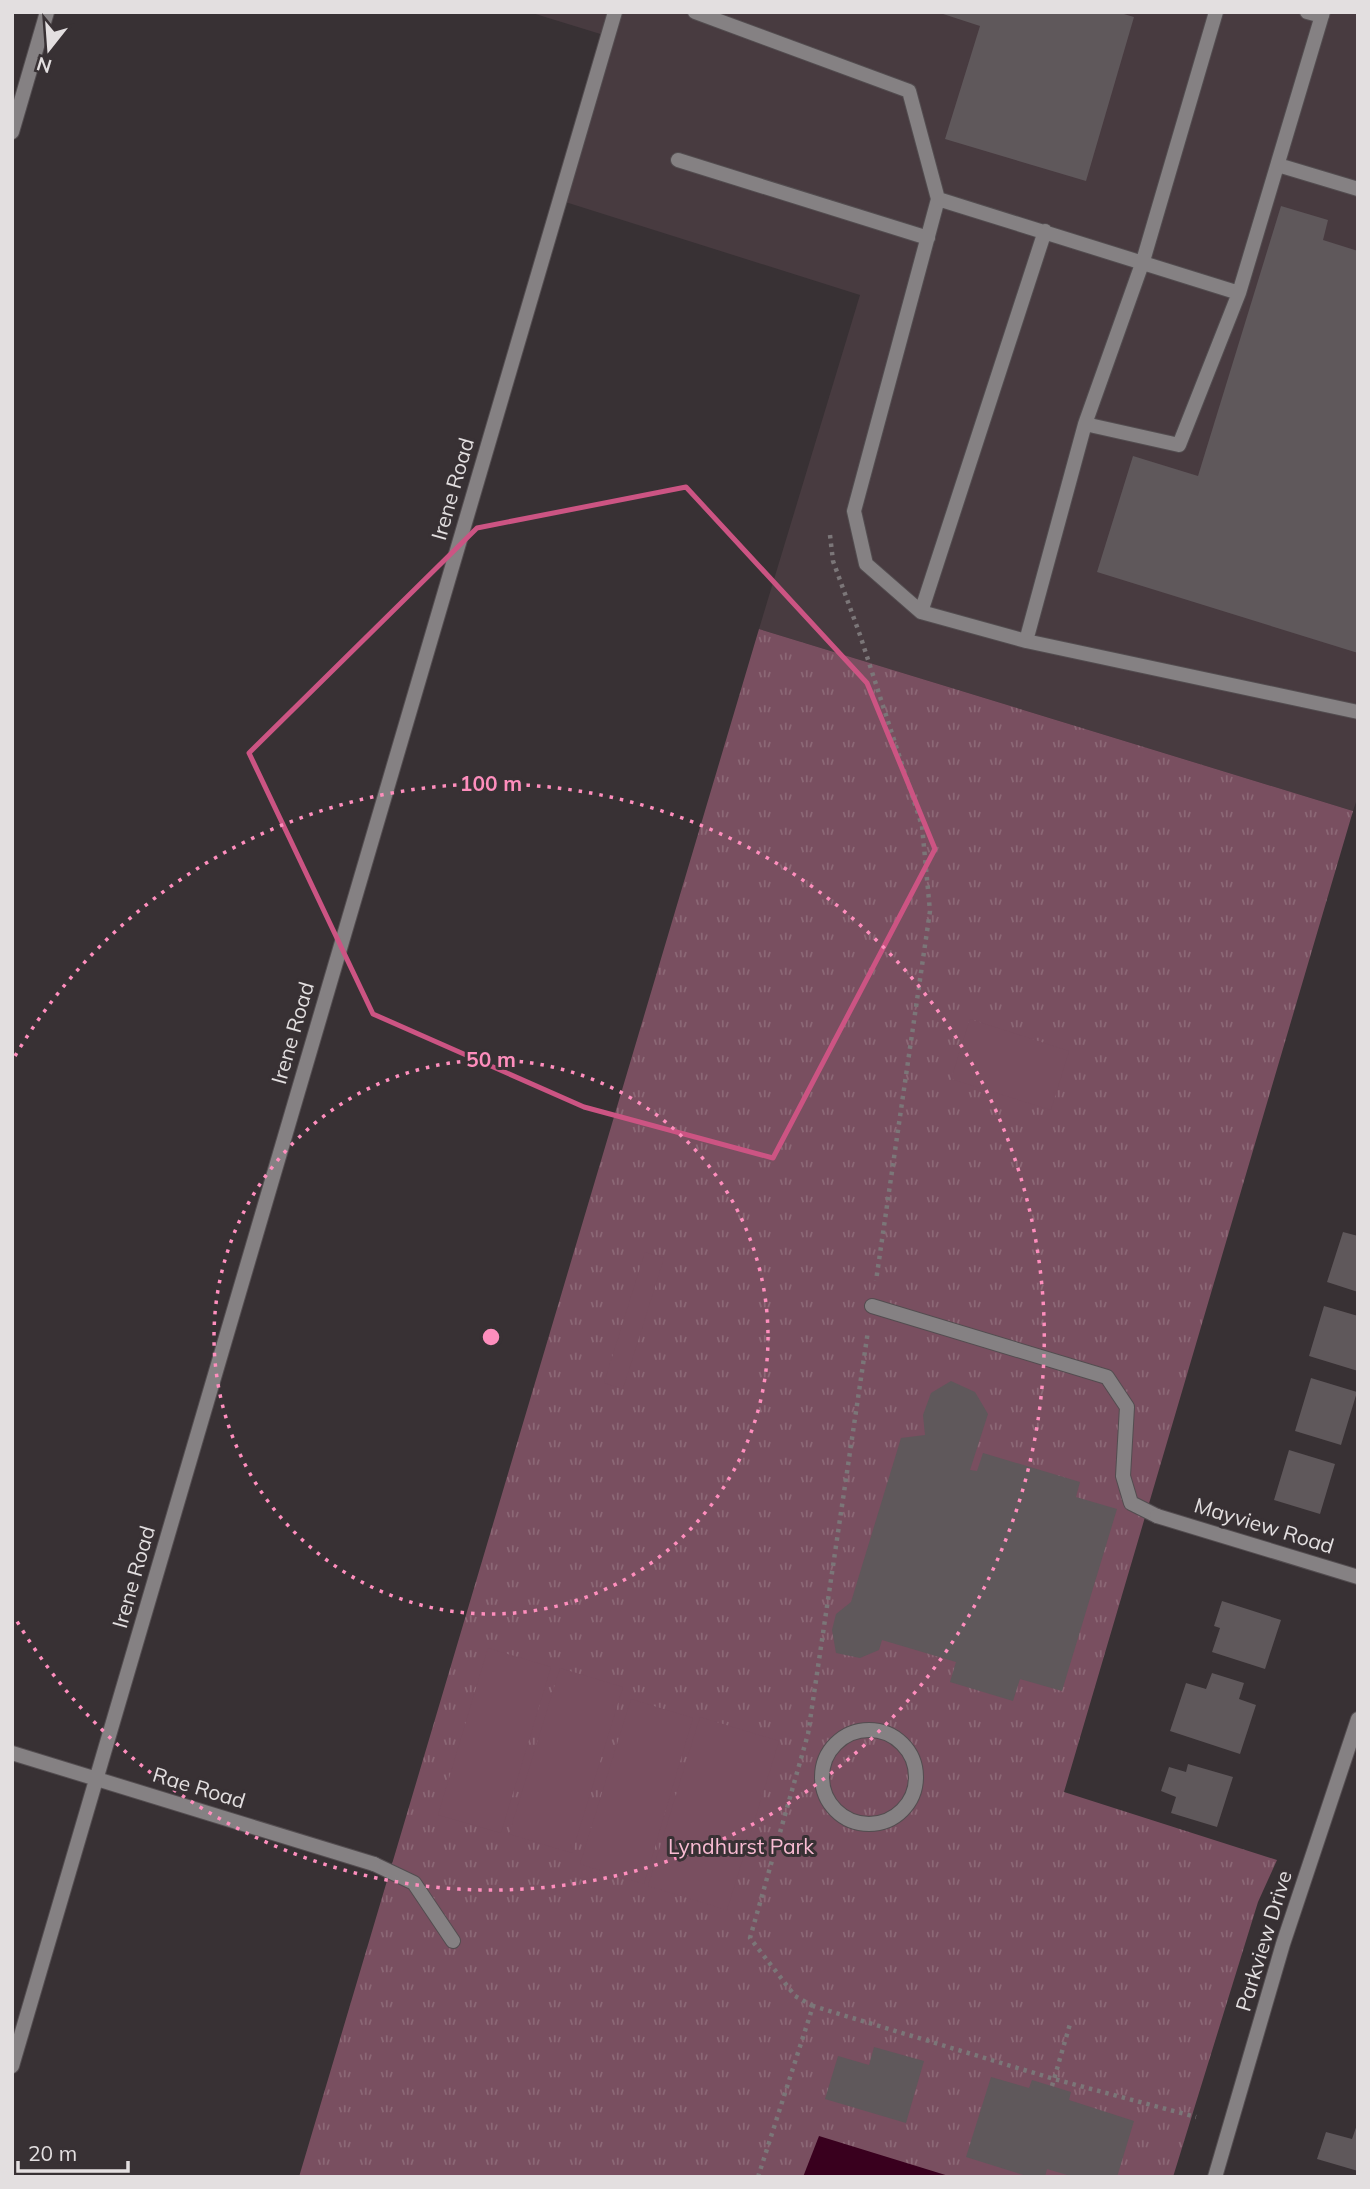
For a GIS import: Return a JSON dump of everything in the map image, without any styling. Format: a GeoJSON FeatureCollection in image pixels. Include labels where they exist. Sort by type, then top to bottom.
{"type":"FeatureCollection","features":[{"type":"Feature","properties":{"kind":"street"},"geometry":{"type":"LineString","coordinates":[[12,132],[47,12]]}},
{"type":"Feature","properties":{"kind":"street","name":"Irene Road"},"geometry":{"type":"LineString","coordinates":[[12,2066],[615,12]]}},
{"type":"Feature","properties":{"kind":"street"},"geometry":{"type":"LineString","coordinates":[[695,12],[909,91],[939,199],[854,511],[866,564],[921,612],[1026,641],[1358,712]]}},
{"type":"Feature","properties":{"kind":"street"},"geometry":{"type":"LineString","coordinates":[[1026,641],[1085,424],[1143,261],[1216,12]]}},
{"type":"Feature","properties":{"kind":"street"},"geometry":{"type":"LineString","coordinates":[[1085,424],[1180,445],[1239,293],[1323,14],[1307,12]]}},
{"type":"Feature","properties":{"kind":"street"},"geometry":{"type":"LineString","coordinates":[[678,160],[928,238]]}},
{"type":"Feature","properties":{"kind":"street"},"geometry":{"type":"LineString","coordinates":[[1278,166],[1358,189]]}},
{"type":"Feature","properties":{"kind":"street"},"geometry":{"type":"LineString","coordinates":[[939,199],[1239,293]]}},
{"type":"Feature","properties":{"kind":"street"},"geometry":{"type":"LineString","coordinates":[[921,612],[1045,231]]}},
{"type":"Feature","properties":{"kind":"street","name":"Mayview Road"},"geometry":{"type":"LineString","coordinates":[[872,1306],[1107,1377],[1127,1407],[1123,1476],[1131,1503],[1157,1516],[1358,1577]]}},
{"type":"Feature","properties":{"kind":"street","name":"Parkview Drive"},"geometry":{"type":"LineString","coordinates":[[1215,2177],[1283,1944],[1358,1719]]}},
{"type":"Feature","properties":{"kind":"street"},"geometry":{"type":"LineString","coordinates":[[866,1729],[882,1730],[896,1737],[908,1748],[915,1762],[917,1778],[907,1807],[895,1817],[880,1823],[865,1824],[849,1820],[836,1811],[827,1798],[822,1783],[822,1768],[827,1753],[837,1741],[851,1732],[866,1729]]}},
{"type":"Feature","properties":{"kind":"street","name":"Rae Road"},"geometry":{"type":"LineString","coordinates":[[12,1753],[374,1864],[414,1883],[453,1941]]}},
{"type":"Feature","properties":{"kind":"path"},"geometry":{"type":"LineString","coordinates":[[830,526],[832,561],[860,635],[922,826],[930,911],[808,1734],[750,1938],[795,1996],[813,2006],[1054,2079],[1196,2117]]}},
{"type":"Feature","properties":{"kind":"path"},"geometry":{"type":"LineString","coordinates":[[758,2177],[813,2006]]}},
{"type":"Feature","properties":{"kind":"path"},"geometry":{"type":"LineString","coordinates":[[1052,2086],[1070,2024]]}},
{"type":"Feature","properties":{"kind":"highlighted area"},"geometry":{"type":"Polygon","coordinates":[[[686,487],[867,683],[935,849],[773,1158],[584,1107],[373,1014],[249,753],[477,528],[686,487]]]}},
{"type":"Feature","properties":{"kind":"shaded area"},"geometry":{"type":"Polygon","coordinates":[[[529,12],[1358,12],[1358,796],[1353,811],[759,629],[860,295],[559,200],[607,36],[529,12]]]}},
{"type":"Feature","properties":{"kind":"shaded area"},"geometry":{"type":"Polygon","coordinates":[[[819,2136],[952,2177],[803,2177],[819,2136]]]}},
{"type":"Feature","properties":{"kind":"green space","name":"Lyndhurst Park"},"geometry":{"type":"Polygon","coordinates":[[[759,629],[1353,811],[1064,1792],[1277,1860],[1258,1902],[1173,2177],[299,2177],[759,629]]]}},
{"type":"Feature","properties":{"kind":"green space"},"geometry":{"type":"Polygon","coordinates":[[[970,1019],[1069,1051],[1051,1110],[951,1079],[970,1019]]]}},
{"type":"Feature","properties":{"kind":"green space"},"geometry":{"type":"Polygon","coordinates":[[[645,1252],[664,1258],[623,1389],[604,1383],[645,1252]]]}},
{"type":"Feature","properties":{"kind":"green space"},"geometry":{"type":"Polygon","coordinates":[[[488,1648],[551,1667],[501,1833],[438,1815],[488,1648]]]}},
{"type":"Feature","properties":{"kind":"green space"},"geometry":{"type":"Polygon","coordinates":[[[560,1668],[623,1687],[572,1853],[509,1834],[560,1668]]]}},
{"type":"Feature","properties":{"kind":"green space"},"geometry":{"type":"Polygon","coordinates":[[[631,1699],[693,1718],[644,1884],[580,1864],[631,1699]]]}},
{"type":"Feature","properties":{"kind":"green space"},"geometry":{"type":"Polygon","coordinates":[[[700,1717],[779,1741],[727,1910],[648,1886],[700,1717]]]}},
{"type":"Feature","properties":{"kind":"building"},"geometry":{"type":"Polygon","coordinates":[[[937,12],[1117,12],[1134,17],[1086,181],[945,139],[980,26],[937,12]]]}},
{"type":"Feature","properties":{"kind":"building"},"geometry":{"type":"Polygon","coordinates":[[[1281,206],[1328,220],[1323,240],[1358,251],[1358,653],[1097,572],[1133,456],[1198,476],[1281,206]]]}},
{"type":"Feature","properties":{"kind":"building"},"geometry":{"type":"Polygon","coordinates":[[[1343,1232],[1358,1236],[1358,1292],[1327,1282],[1343,1232]]]}},
{"type":"Feature","properties":{"kind":"building"},"geometry":{"type":"Polygon","coordinates":[[[1324,1306],[1358,1316],[1358,1371],[1309,1356],[1324,1306]]]}},
{"type":"Feature","properties":{"kind":"building"},"geometry":{"type":"Polygon","coordinates":[[[1311,1378],[1357,1392],[1341,1445],[1295,1431],[1311,1378]]]}},
{"type":"Feature","properties":{"kind":"building"},"geometry":{"type":"Polygon","coordinates":[[[951,1381],[975,1392],[988,1414],[970,1470],[977,1471],[983,1453],[1080,1482],[1076,1497],[1117,1509],[1062,1691],[1020,1679],[1013,1701],[950,1682],[956,1662],[882,1640],[879,1650],[860,1658],[836,1653],[832,1630],[836,1614],[851,1602],[901,1438],[925,1435],[923,1415],[931,1393],[951,1381]]]}},
{"type":"Feature","properties":{"kind":"building"},"geometry":{"type":"Polygon","coordinates":[[[1289,1450],[1335,1464],[1320,1514],[1274,1500],[1289,1450]]]}},
{"type":"Feature","properties":{"kind":"building"},"geometry":{"type":"Polygon","coordinates":[[[1222,1601],[1281,1620],[1265,1669],[1212,1652],[1220,1628],[1214,1626],[1222,1601]]]}},
{"type":"Feature","properties":{"kind":"building"},"geometry":{"type":"Polygon","coordinates":[[[1212,1673],[1244,1683],[1239,1699],[1256,1705],[1240,1754],[1170,1731],[1186,1683],[1206,1689],[1212,1673]]]}},
{"type":"Feature","properties":{"kind":"building"},"geometry":{"type":"Polygon","coordinates":[[[1188,1764],[1233,1777],[1217,1827],[1171,1813],[1176,1797],[1161,1791],[1169,1767],[1186,1772],[1188,1764]]]}},
{"type":"Feature","properties":{"kind":"building"},"geometry":{"type":"Polygon","coordinates":[[[874,2047],[924,2061],[906,2123],[825,2099],[838,2056],[869,2065],[874,2047]]]}},
{"type":"Feature","properties":{"kind":"building"},"geometry":{"type":"Polygon","coordinates":[[[991,2077],[1029,2088],[1032,2080],[1071,2092],[1069,2100],[1134,2121],[1117,2177],[1074,2177],[1047,2169],[1045,2177],[1030,2177],[966,2157],[991,2077]]]}},
{"type":"Feature","properties":{"kind":"building"},"geometry":{"type":"Polygon","coordinates":[[[1358,2122],[1358,2171],[1317,2159],[1326,2132],[1352,2139],[1358,2122]]]}}]}
